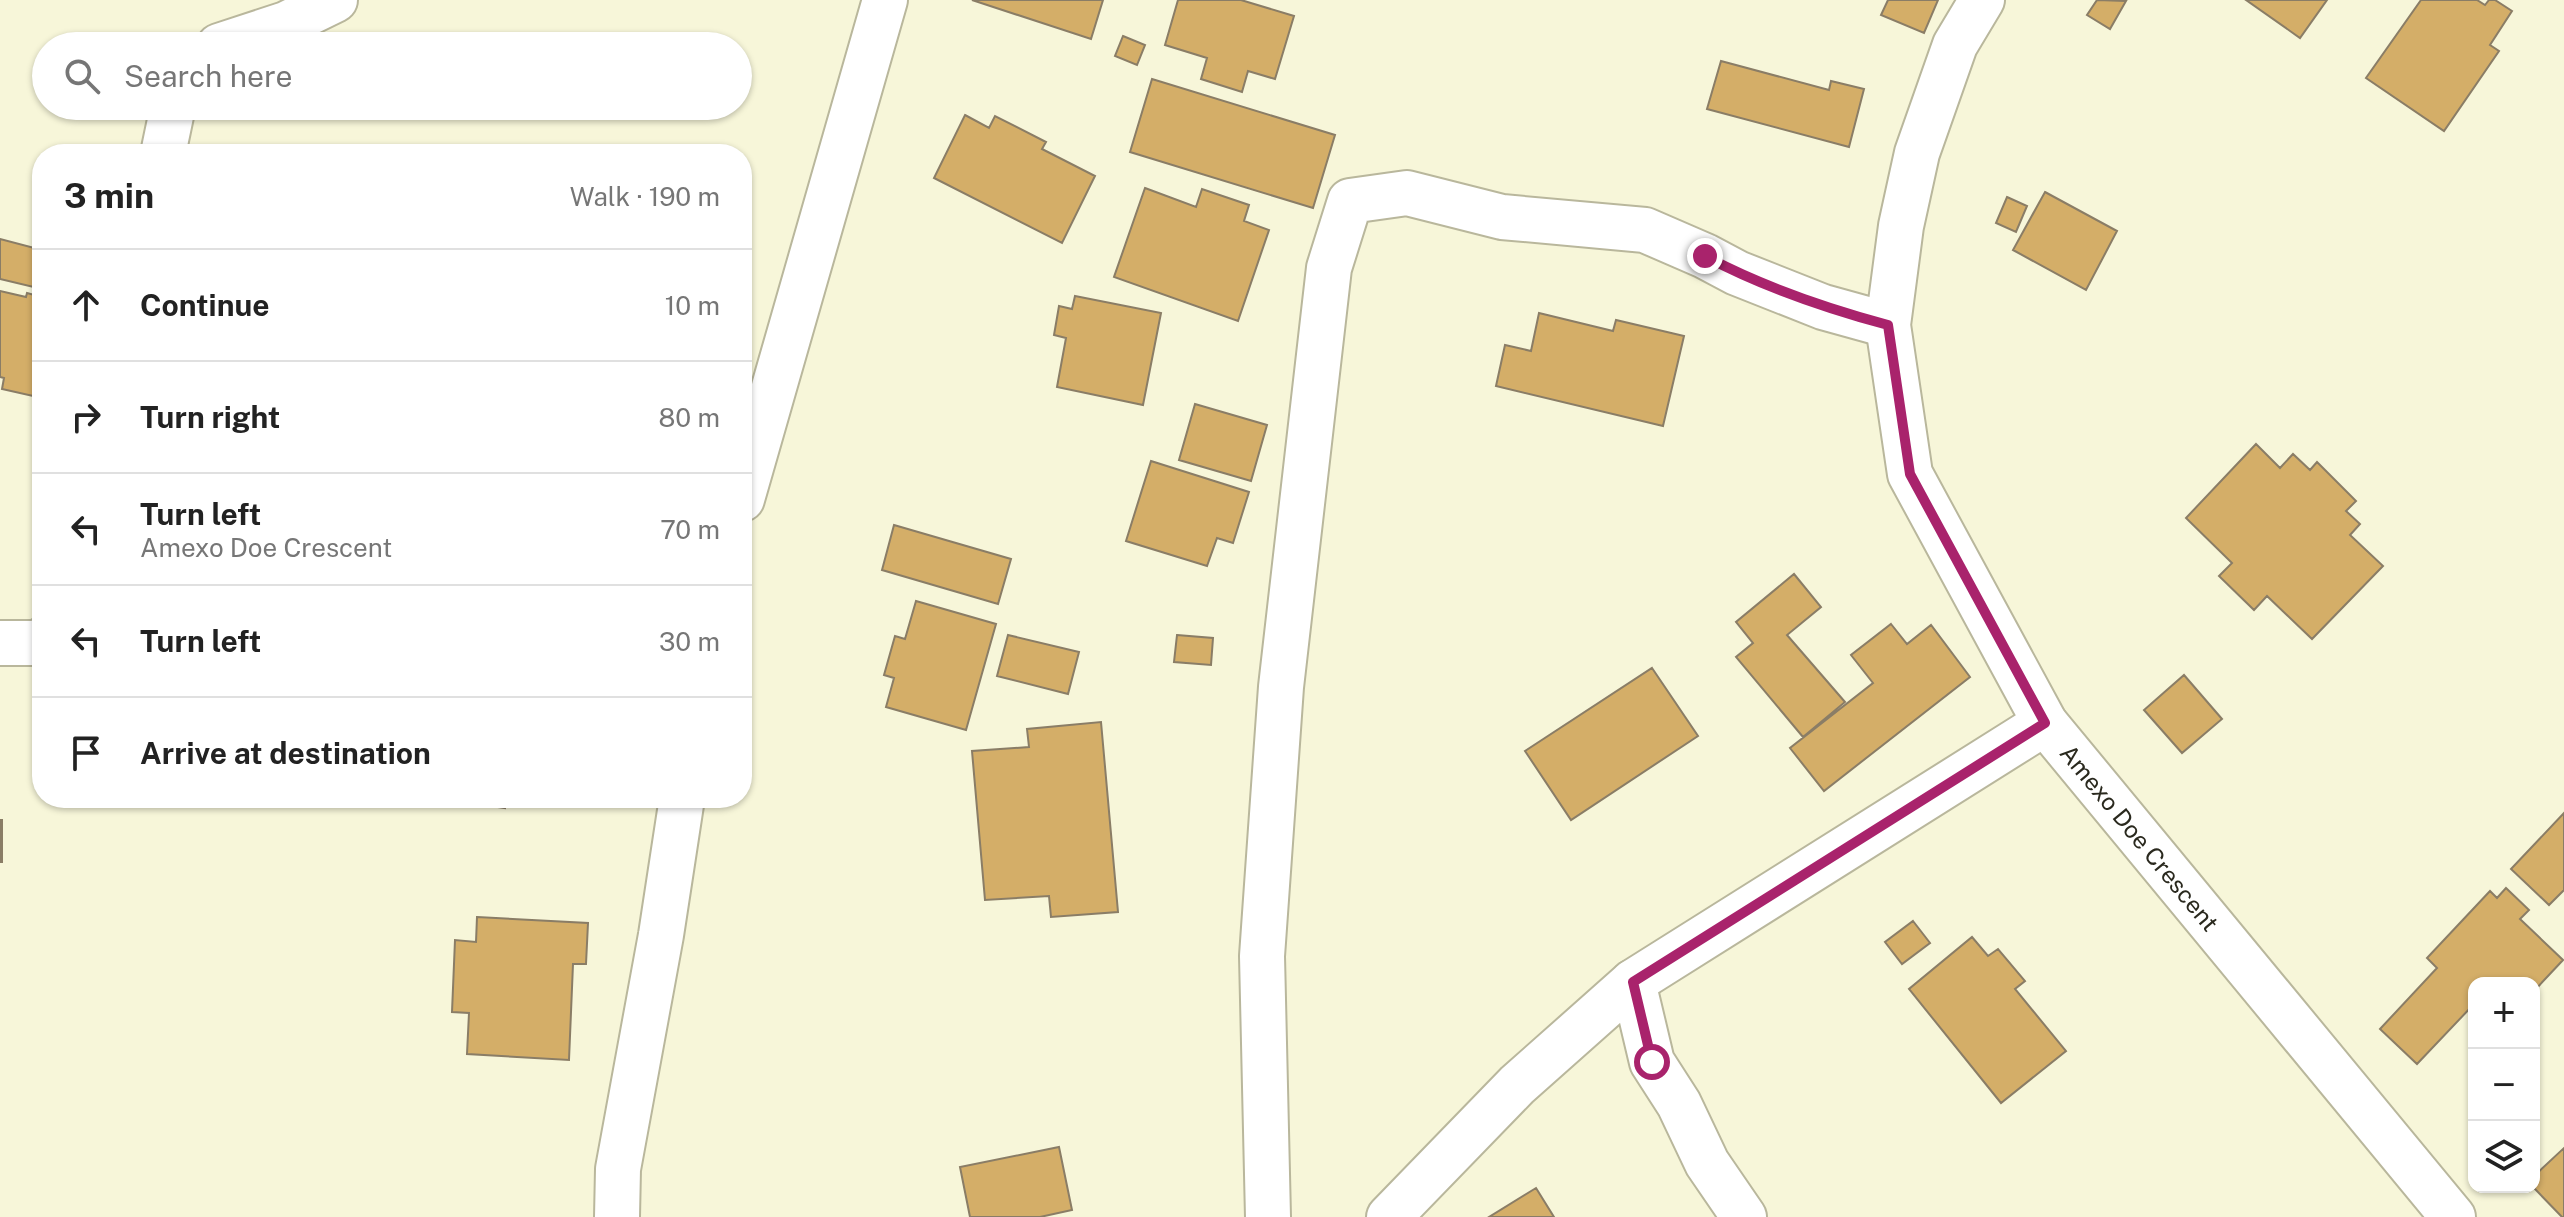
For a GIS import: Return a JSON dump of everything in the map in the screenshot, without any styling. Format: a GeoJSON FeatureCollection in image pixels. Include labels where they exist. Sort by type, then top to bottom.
{"type":"FeatureCollection","features":[{"type":"Feature","properties":{"kind":"street"},"geometry":{"type":"LineString","coordinates":[[262,32],[286,24],[335,0]]}},
{"type":"Feature","properties":{"kind":"street"},"geometry":{"type":"LineString","coordinates":[[752,464],[885,0]]}},
{"type":"Feature","properties":{"kind":"street","name":"Amexo Doe Crescent"},"geometry":{"type":"LineString","coordinates":[[1982,0],[1955,45],[1917,153],[1901,226],[1888,325],[1910,474],[2045,723],[2453,1217]]}},
{"type":"Feature","properties":{"kind":"street"},"geometry":{"type":"LineString","coordinates":[[165,144],[170,120]]}},
{"type":"Feature","properties":{"kind":"street"},"geometry":{"type":"LineString","coordinates":[[1268,1217],[1262,956],[1281,687],[1329,268],[1350,201],[1407,193],[1502,217],[1645,230],[1737,273],[1808,301],[1888,325]]}},
{"type":"Feature","properties":{"kind":"street"},"geometry":{"type":"LineString","coordinates":[[0,643],[32,643]]}},
{"type":"Feature","properties":{"kind":"street"},"geometry":{"type":"LineString","coordinates":[[1389,1217],[1517,1085],[1633,982],[2045,723]]}},
{"type":"Feature","properties":{"kind":"street"},"geometry":{"type":"LineString","coordinates":[[617,1217],[618,1169],[661,935],[680,808]]}},
{"type":"Feature","properties":{"kind":"street"},"geometry":{"type":"LineString","coordinates":[[1633,982],[1652,1062],[1679,1104],[1707,1163],[1744,1217]]}},
{"type":"Feature","properties":{"kind":"building"},"geometry":{"type":"Polygon","coordinates":[[[972,0],[1103,0],[1091,39],[972,0]]]}},
{"type":"Feature","properties":{"kind":"building"},"geometry":{"type":"Polygon","coordinates":[[[1178,0],[1241,0],[1294,16],[1275,79],[1248,71],[1242,92],[1201,79],[1207,58],[1165,45],[1178,0]]]}},
{"type":"Feature","properties":{"kind":"building"},"geometry":{"type":"Polygon","coordinates":[[[1888,0],[1938,0],[1924,33],[1881,15],[1888,0]]]}},
{"type":"Feature","properties":{"kind":"building"},"geometry":{"type":"Polygon","coordinates":[[[2097,0],[2126,1],[2110,29],[2087,15],[2097,0]]]}},
{"type":"Feature","properties":{"kind":"building"},"geometry":{"type":"Polygon","coordinates":[[[2246,0],[2327,0],[2300,38],[2246,0]]]}},
{"type":"Feature","properties":{"kind":"building"},"geometry":{"type":"Polygon","coordinates":[[[2421,0],[2477,0],[2485,5],[2489,0],[2495,0],[2512,11],[2490,45],[2499,51],[2444,131],[2366,78],[2421,0]]]}},
{"type":"Feature","properties":{"kind":"building"},"geometry":{"type":"Polygon","coordinates":[[[1123,36],[1145,45],[1137,65],[1115,56],[1123,36]]]}},
{"type":"Feature","properties":{"kind":"building"},"geometry":{"type":"Polygon","coordinates":[[[1721,61],[1829,90],[1831,81],[1864,89],[1849,147],[1707,109],[1721,61]]]}},
{"type":"Feature","properties":{"kind":"building"},"geometry":{"type":"Polygon","coordinates":[[[1152,79],[1335,135],[1313,208],[1130,152],[1152,79]]]}},
{"type":"Feature","properties":{"kind":"building"},"geometry":{"type":"Polygon","coordinates":[[[965,115],[989,128],[995,116],[1046,142],[1042,149],[1095,176],[1062,243],[934,178],[965,115]]]}},
{"type":"Feature","properties":{"kind":"building"},"geometry":{"type":"Polygon","coordinates":[[[1145,188],[1196,207],[1202,189],[1249,205],[1244,221],[1269,230],[1238,321],[1114,277],[1145,188]]]}},
{"type":"Feature","properties":{"kind":"building"},"geometry":{"type":"Polygon","coordinates":[[[2045,192],[2117,231],[2086,290],[2013,250],[2045,192]]]}},
{"type":"Feature","properties":{"kind":"building"},"geometry":{"type":"Polygon","coordinates":[[[2007,197],[2027,206],[2016,232],[1996,223],[2007,197]]]}},
{"type":"Feature","properties":{"kind":"building"},"geometry":{"type":"Polygon","coordinates":[[[0,239],[32,247],[32,287],[0,279],[0,239]]]}},
{"type":"Feature","properties":{"kind":"building"},"geometry":{"type":"Polygon","coordinates":[[[0,291],[26,297],[27,293],[32,294],[32,396],[2,389],[4,378],[0,377],[0,291]]]}},
{"type":"Feature","properties":{"kind":"building"},"geometry":{"type":"Polygon","coordinates":[[[1075,296],[1161,313],[1143,405],[1057,387],[1066,338],[1054,335],[1059,306],[1072,309],[1075,296]]]}},
{"type":"Feature","properties":{"kind":"building"},"geometry":{"type":"Polygon","coordinates":[[[1539,313],[1613,331],[1616,320],[1684,336],[1663,426],[1496,386],[1505,345],[1531,351],[1539,313]]]}},
{"type":"Feature","properties":{"kind":"building"},"geometry":{"type":"Polygon","coordinates":[[[1195,404],[1267,425],[1251,481],[1179,460],[1195,404]]]}},
{"type":"Feature","properties":{"kind":"building"},"geometry":{"type":"Polygon","coordinates":[[[2256,444],[2280,468],[2293,454],[2310,470],[2317,462],[2356,501],[2346,511],[2360,524],[2350,535],[2383,566],[2312,639],[2267,596],[2254,610],[2219,576],[2232,563],[2186,518],[2256,444]]]}},
{"type":"Feature","properties":{"kind":"building"},"geometry":{"type":"Polygon","coordinates":[[[1151,461],[1249,492],[1233,543],[1217,538],[1207,566],[1126,541],[1151,461]]]}},
{"type":"Feature","properties":{"kind":"building"},"geometry":{"type":"Polygon","coordinates":[[[894,525],[1011,559],[998,604],[882,570],[894,525]]]}},
{"type":"Feature","properties":{"kind":"building"},"geometry":{"type":"Polygon","coordinates":[[[1794,574],[1821,607],[1787,635],[1845,702],[1803,737],[1736,657],[1753,643],[1736,622],[1794,574]]]}},
{"type":"Feature","properties":{"kind":"building"},"geometry":{"type":"Polygon","coordinates":[[[916,601],[996,624],[966,730],[886,707],[894,678],[884,675],[895,636],[905,639],[916,601]]]}},
{"type":"Feature","properties":{"kind":"building"},"geometry":{"type":"Polygon","coordinates":[[[1891,624],[1907,644],[1931,625],[1970,677],[1824,791],[1790,748],[1873,683],[1851,655],[1891,624]]]}},
{"type":"Feature","properties":{"kind":"building"},"geometry":{"type":"Polygon","coordinates":[[[1008,635],[1079,652],[1068,694],[997,676],[1008,635]]]}},
{"type":"Feature","properties":{"kind":"building"},"geometry":{"type":"Polygon","coordinates":[[[1177,635],[1213,638],[1211,665],[1174,662],[1177,635]]]}},
{"type":"Feature","properties":{"kind":"building"},"geometry":{"type":"Polygon","coordinates":[[[1652,668],[1698,736],[1571,820],[1525,751],[1652,668]]]}},
{"type":"Feature","properties":{"kind":"building"},"geometry":{"type":"Polygon","coordinates":[[[2184,675],[2222,719],[2182,753],[2144,710],[2184,675]]]}},
{"type":"Feature","properties":{"kind":"building"},"geometry":{"type":"Polygon","coordinates":[[[1101,722],[1118,912],[1051,917],[1049,896],[985,900],[972,751],[1029,747],[1027,729],[1101,722]]]}},
{"type":"Feature","properties":{"kind":"building"},"geometry":{"type":"Polygon","coordinates":[[[2564,813],[2564,890],[2549,905],[2511,869],[2564,813]]]}},
{"type":"Feature","properties":{"kind":"building"},"geometry":{"type":"Polygon","coordinates":[[[2,820],[2,862],[0,862],[2,820]]]}},
{"type":"Feature","properties":{"kind":"building"},"geometry":{"type":"Polygon","coordinates":[[[2506,888],[2529,910],[2520,919],[2563,960],[2540,985],[2540,977],[2468,977],[2468,1010],[2417,1064],[2380,1029],[2437,968],[2427,958],[2490,891],[2497,898],[2506,888]]]}},
{"type":"Feature","properties":{"kind":"building"},"geometry":{"type":"Polygon","coordinates":[[[477,917],[588,923],[586,964],[573,964],[569,1060],[467,1054],[469,1013],[452,1012],[455,940],[476,942],[477,917]]]}},
{"type":"Feature","properties":{"kind":"building"},"geometry":{"type":"Polygon","coordinates":[[[1913,921],[1930,943],[1902,964],[1885,942],[1913,921]]]}},
{"type":"Feature","properties":{"kind":"building"},"geometry":{"type":"Polygon","coordinates":[[[1972,937],[1988,956],[1998,949],[2025,981],[2015,989],[2066,1051],[2001,1103],[1909,989],[1972,937]]]}},
{"type":"Feature","properties":{"kind":"building"},"geometry":{"type":"Polygon","coordinates":[[[1059,1147],[1072,1210],[1040,1217],[970,1217],[960,1167],[1059,1147]]]}},
{"type":"Feature","properties":{"kind":"building"},"geometry":{"type":"Polygon","coordinates":[[[2564,1148],[2564,1217],[2539,1193],[2540,1170],[2564,1148]]]}},
{"type":"Feature","properties":{"kind":"building"},"geometry":{"type":"Polygon","coordinates":[[[1536,1188],[1554,1217],[1489,1217],[1536,1188]]]}},
{"type":"Feature","properties":{"kind":"route"},"geometry":{"type":"LineString","coordinates":[[1652,1062],[1633,982],[2045,723],[1910,474],[1888,325],[1823,307],[1737,273],[1705,256]]}}]}
